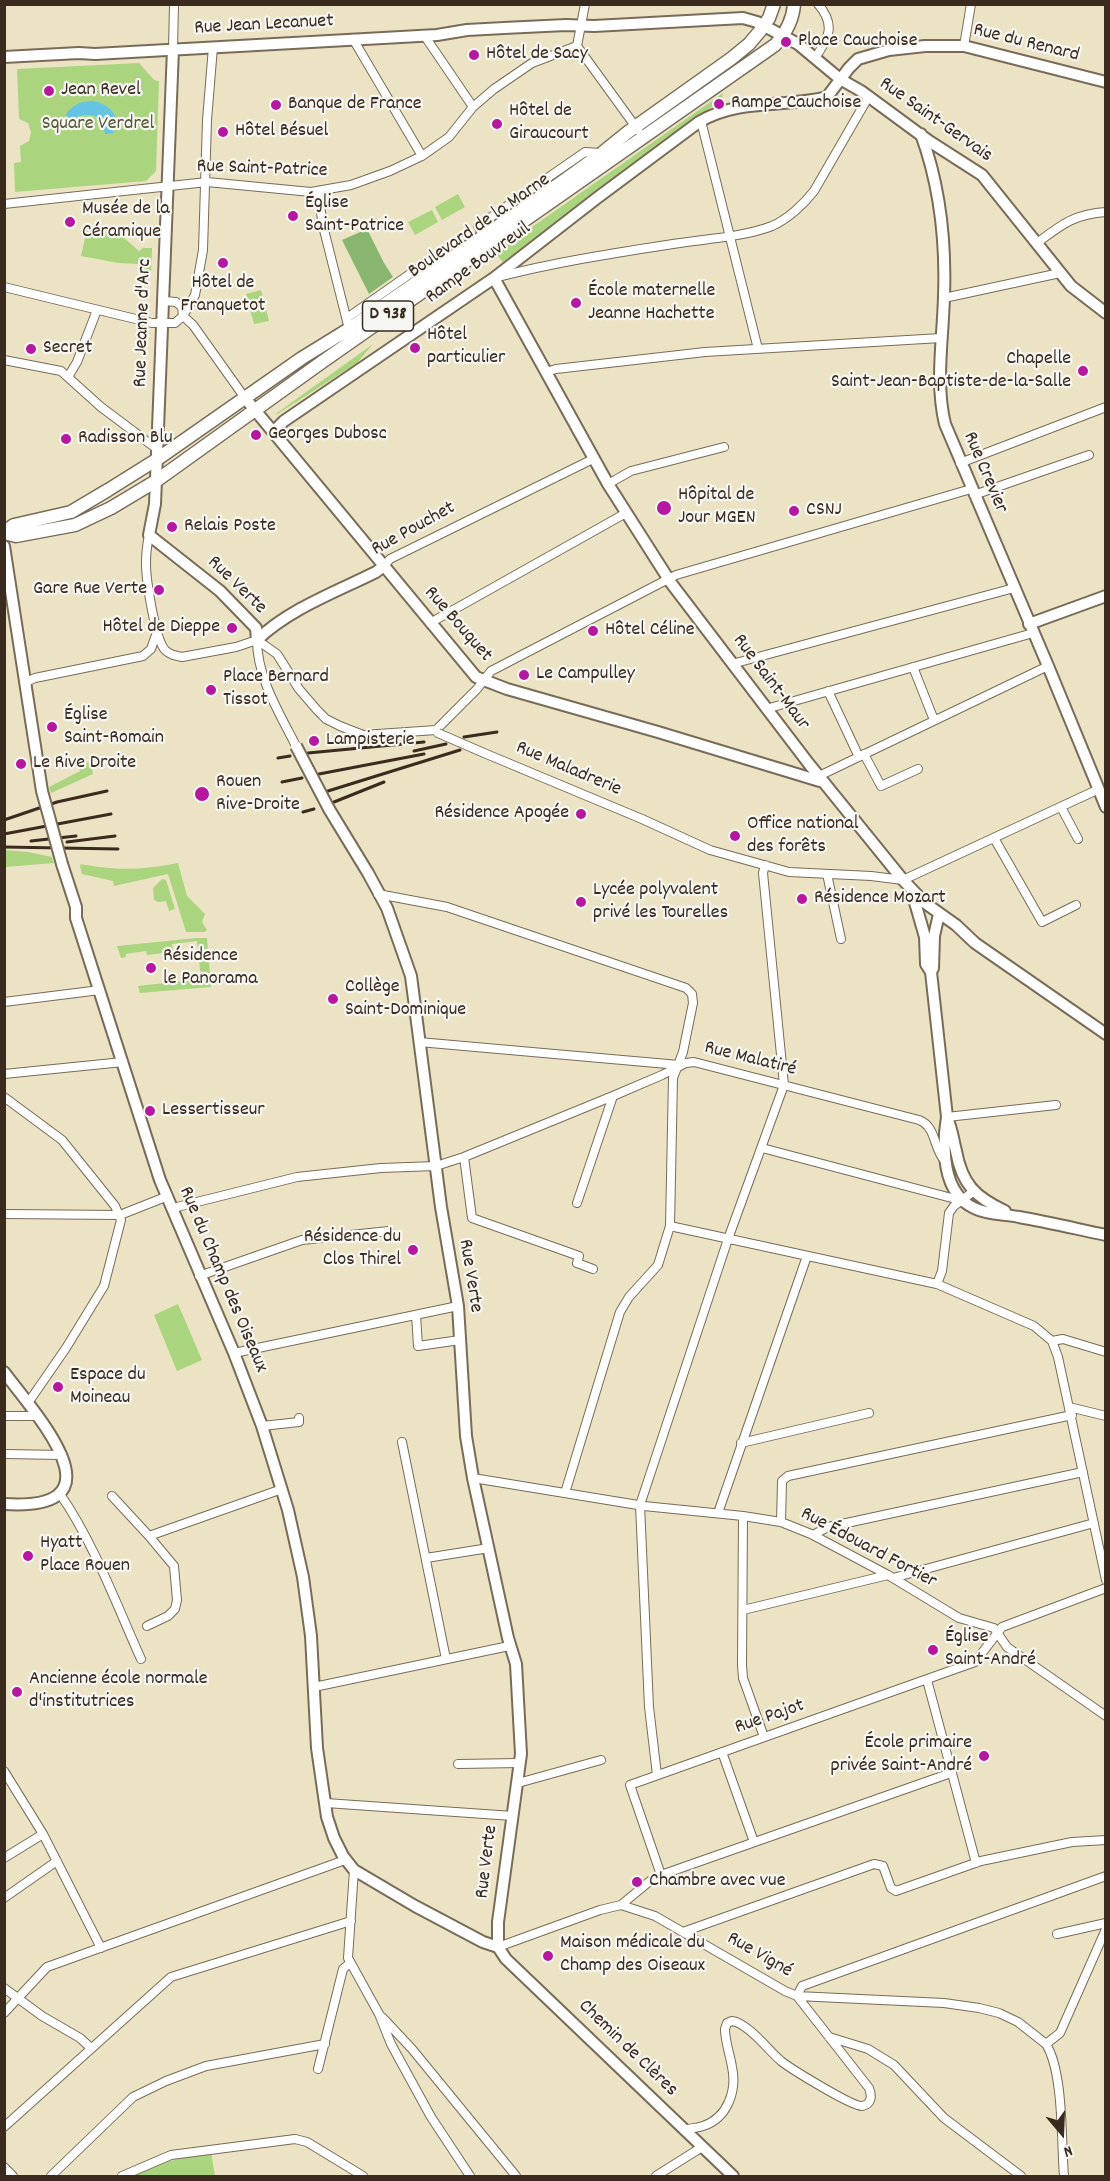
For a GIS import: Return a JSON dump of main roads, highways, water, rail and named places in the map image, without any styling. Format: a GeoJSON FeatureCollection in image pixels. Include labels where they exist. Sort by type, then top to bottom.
{"type":"FeatureCollection","features":[{"type":"Feature","properties":{"kind":"main road","name":"D 938"},"geometry":{"type":"LineString","coordinates":[[774,4],[774,30]]}},
{"type":"Feature","properties":{"kind":"main road","name":"D 938"},"geometry":{"type":"LineString","coordinates":[[774,30],[792,16],[794,4]]}},
{"type":"Feature","properties":{"kind":"main road","name":"Boulevard de la Marne"},"geometry":{"type":"LineString","coordinates":[[4,532],[14,525],[70,512],[245,398],[481,231],[766,52],[774,30]]}},
{"type":"Feature","properties":{"kind":"main road","name":"Boulevard de la Marne"},"geometry":{"type":"LineString","coordinates":[[4,532],[16,536],[75,525],[111,508],[156,482],[639,131],[749,44],[774,30]]}},
{"type":"Feature","properties":{"kind":"water"},"geometry":{"type":"Polygon","coordinates":[[[93,101],[103,104],[113,112],[117,125],[113,133],[105,134],[101,122],[94,116],[84,115],[72,119],[67,117],[66,114],[75,105],[93,101]]]}},
{"type":"Feature","properties":{"kind":"railway"},"geometry":{"type":"LineString","coordinates":[[464,737],[497,732]]}},
{"type":"Feature","properties":{"kind":"railway"},"geometry":{"type":"LineString","coordinates":[[308,753],[424,742]]}},
{"type":"Feature","properties":{"kind":"railway"},"geometry":{"type":"LineString","coordinates":[[414,751],[446,744]]}},
{"type":"Feature","properties":{"kind":"railway"},"geometry":{"type":"LineString","coordinates":[[328,791],[460,750]]}},
{"type":"Feature","properties":{"kind":"railway"},"geometry":{"type":"LineString","coordinates":[[319,774],[424,754]]}},
{"type":"Feature","properties":{"kind":"railway"},"geometry":{"type":"LineString","coordinates":[[278,758],[290,756]]}},
{"type":"Feature","properties":{"kind":"railway"},"geometry":{"type":"LineString","coordinates":[[282,782],[302,778]]}},
{"type":"Feature","properties":{"kind":"railway"},"geometry":{"type":"LineString","coordinates":[[334,802],[384,782]]}},
{"type":"Feature","properties":{"kind":"railway"},"geometry":{"type":"LineString","coordinates":[[4,820],[57,802],[107,791]]}},
{"type":"Feature","properties":{"kind":"railway"},"geometry":{"type":"LineString","coordinates":[[303,812],[314,809]]}},
{"type":"Feature","properties":{"kind":"railway"},"geometry":{"type":"LineString","coordinates":[[4,834],[111,814]]}},
{"type":"Feature","properties":{"kind":"railway"},"geometry":{"type":"LineString","coordinates":[[31,841],[76,836]]}},
{"type":"Feature","properties":{"kind":"railway"},"geometry":{"type":"LineString","coordinates":[[67,842],[115,836]]}},
{"type":"Feature","properties":{"kind":"railway"},"geometry":{"type":"LineString","coordinates":[[4,847],[118,849]]}},
{"type":"Feature","properties":{"kind":"place","name":"Place Cauchoise"},"geometry":{"type":"Point","coordinates":[786,42]}},
{"type":"Feature","properties":{"kind":"place","name":"Hôtel de Sacy"},"geometry":{"type":"Point","coordinates":[474,55]}},
{"type":"Feature","properties":{"kind":"place","name":"Jean Revel"},"geometry":{"type":"Point","coordinates":[49,91]}},
{"type":"Feature","properties":{"kind":"place","name":"Rampe Cauchoise"},"geometry":{"type":"Point","coordinates":[719,104]}},
{"type":"Feature","properties":{"kind":"place","name":"Banque de France"},"geometry":{"type":"Point","coordinates":[276,105]}},
{"type":"Feature","properties":{"kind":"place","name":"Hôtel de Giraucourt"},"geometry":{"type":"Point","coordinates":[497,124]}},
{"type":"Feature","properties":{"kind":"place","name":"Hôtel Bésuel"},"geometry":{"type":"Point","coordinates":[223,132]}},
{"type":"Feature","properties":{"kind":"place","name":"Église Saint-Patrice"},"geometry":{"type":"Point","coordinates":[293,216]}},
{"type":"Feature","properties":{"kind":"place","name":"Musée de la Céramique"},"geometry":{"type":"Point","coordinates":[70,222]}},
{"type":"Feature","properties":{"kind":"place","name":"Hôtel de Franquetot"},"geometry":{"type":"Point","coordinates":[223,263]}},
{"type":"Feature","properties":{"kind":"place","name":"École maternelle Jeanne Hachette"},"geometry":{"type":"Point","coordinates":[576,303]}},
{"type":"Feature","properties":{"kind":"place","name":"Hôtel particulier"},"geometry":{"type":"Point","coordinates":[415,348]}},
{"type":"Feature","properties":{"kind":"place","name":"Secret"},"geometry":{"type":"Point","coordinates":[31,349]}},
{"type":"Feature","properties":{"kind":"place","name":"Chapelle Saint-Jean-Baptiste-de-la-Salle"},"geometry":{"type":"Point","coordinates":[1083,371]}},
{"type":"Feature","properties":{"kind":"place","name":"Georges Dubosc"},"geometry":{"type":"Point","coordinates":[256,435]}},
{"type":"Feature","properties":{"kind":"place","name":"Radisson Blu"},"geometry":{"type":"Point","coordinates":[66,439]}},
{"type":"Feature","properties":{"kind":"place","name":"Hôpital de Jour MGEN"},"geometry":{"type":"Point","coordinates":[664,508]}},
{"type":"Feature","properties":{"kind":"place","name":"CSNJ"},"geometry":{"type":"Point","coordinates":[794,511]}},
{"type":"Feature","properties":{"kind":"place","name":"Relais Poste"},"geometry":{"type":"Point","coordinates":[172,527]}},
{"type":"Feature","properties":{"kind":"place","name":"Gare Rue Verte"},"geometry":{"type":"Point","coordinates":[159,590]}},
{"type":"Feature","properties":{"kind":"place","name":"Hôtel de Dieppe"},"geometry":{"type":"Point","coordinates":[232,628]}},
{"type":"Feature","properties":{"kind":"place","name":"Hôtel Céline"},"geometry":{"type":"Point","coordinates":[593,631]}},
{"type":"Feature","properties":{"kind":"place","name":"Le Campulley"},"geometry":{"type":"Point","coordinates":[524,675]}},
{"type":"Feature","properties":{"kind":"place","name":"Place Bernard Tissot"},"geometry":{"type":"Point","coordinates":[211,690]}},
{"type":"Feature","properties":{"kind":"place","name":"Église Saint-Romain"},"geometry":{"type":"Point","coordinates":[52,727]}},
{"type":"Feature","properties":{"kind":"place","name":"Lampisterie"},"geometry":{"type":"Point","coordinates":[314,741]}},
{"type":"Feature","properties":{"kind":"place","name":"Le Rive Droite"},"geometry":{"type":"Point","coordinates":[21,764]}},
{"type":"Feature","properties":{"kind":"place","name":"Rouen Rive-Droite"},"geometry":{"type":"Point","coordinates":[202,794]}},
{"type":"Feature","properties":{"kind":"place","name":"Résidence Apogée"},"geometry":{"type":"Point","coordinates":[581,814]}},
{"type":"Feature","properties":{"kind":"place","name":"Office national des forêts"},"geometry":{"type":"Point","coordinates":[735,836]}},
{"type":"Feature","properties":{"kind":"place","name":"Résidence Mozart"},"geometry":{"type":"Point","coordinates":[802,899]}},
{"type":"Feature","properties":{"kind":"place","name":"Lycée polyvalent privé les Tourelles"},"geometry":{"type":"Point","coordinates":[581,902]}},
{"type":"Feature","properties":{"kind":"place","name":"Résidence le Panorama"},"geometry":{"type":"Point","coordinates":[151,968]}},
{"type":"Feature","properties":{"kind":"place","name":"Collège Saint-Dominique"},"geometry":{"type":"Point","coordinates":[333,999]}},
{"type":"Feature","properties":{"kind":"place","name":"Lessertisseur"},"geometry":{"type":"Point","coordinates":[150,1111]}},
{"type":"Feature","properties":{"kind":"place","name":"Résidence du Clos Thirel"},"geometry":{"type":"Point","coordinates":[413,1250]}},
{"type":"Feature","properties":{"kind":"place","name":"Espace du Moineau"},"geometry":{"type":"Point","coordinates":[58,1387]}},
{"type":"Feature","properties":{"kind":"place","name":"Hyatt Place Rouen"},"geometry":{"type":"Point","coordinates":[28,1556]}},
{"type":"Feature","properties":{"kind":"place","name":"Église Saint-André"},"geometry":{"type":"Point","coordinates":[933,1650]}},
{"type":"Feature","properties":{"kind":"place","name":"Ancienne école normale d'institutrices"},"geometry":{"type":"Point","coordinates":[17,1692]}},
{"type":"Feature","properties":{"kind":"place","name":"École primaire privée Saint-André"},"geometry":{"type":"Point","coordinates":[984,1756]}},
{"type":"Feature","properties":{"kind":"place","name":"Chambre avec vue"},"geometry":{"type":"Point","coordinates":[637,1882]}},
{"type":"Feature","properties":{"kind":"place","name":"Maison médicale du Champ des Oiseaux"},"geometry":{"type":"Point","coordinates":[548,1956]}},
{"type":"Feature","properties":{"kind":"park label","name":"Square Verdrel"},"geometry":{"type":"Point","coordinates":[98,125]}}]}
